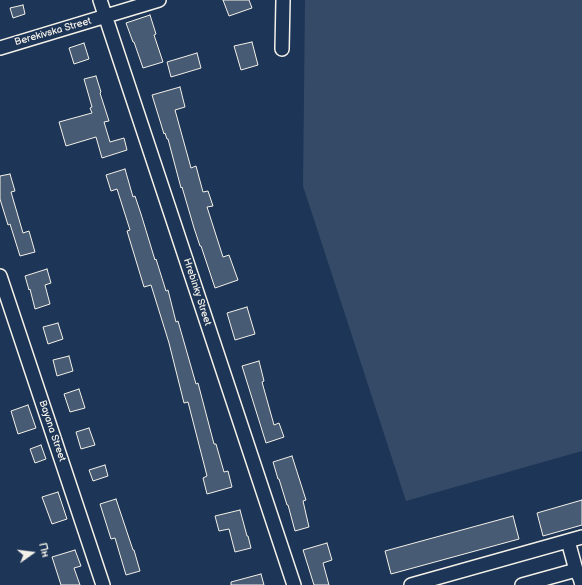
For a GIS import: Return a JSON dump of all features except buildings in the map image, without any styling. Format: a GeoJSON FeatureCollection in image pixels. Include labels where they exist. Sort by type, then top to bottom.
{"type":"FeatureCollection","features":[{"type":"Feature","properties":{"kind":"street","name":"Hrebinky Street"},"geometry":{"type":"LineString","coordinates":[[100,0],[294,585]]}},
{"type":"Feature","properties":{"kind":"street","name":"Berekivska Street"},"geometry":{"type":"LineString","coordinates":[[0,48],[159,0]]}},
{"type":"Feature","properties":{"kind":"street"},"geometry":{"type":"LineString","coordinates":[[282,49],[283,0]]}},
{"type":"Feature","properties":{"kind":"street","name":"Bayana Street"},"geometry":{"type":"LineString","coordinates":[[0,276],[103,585]]}},
{"type":"Feature","properties":{"kind":"street"},"geometry":{"type":"LineString","coordinates":[[411,585],[582,536]]}},
{"type":"Feature","properties":{"kind":"street"},"geometry":{"type":"LineString","coordinates":[[568,541],[582,585]]}},
{"type":"Feature","properties":{"kind":"street"},"geometry":{"type":"LineString","coordinates":[[522,585],[576,570]]}},
{"type":"Feature","properties":{"kind":"shaded area"},"geometry":{"type":"Polygon","coordinates":[[[305,0],[582,0],[582,451],[406,501],[303,186],[305,0]]]}}]}
